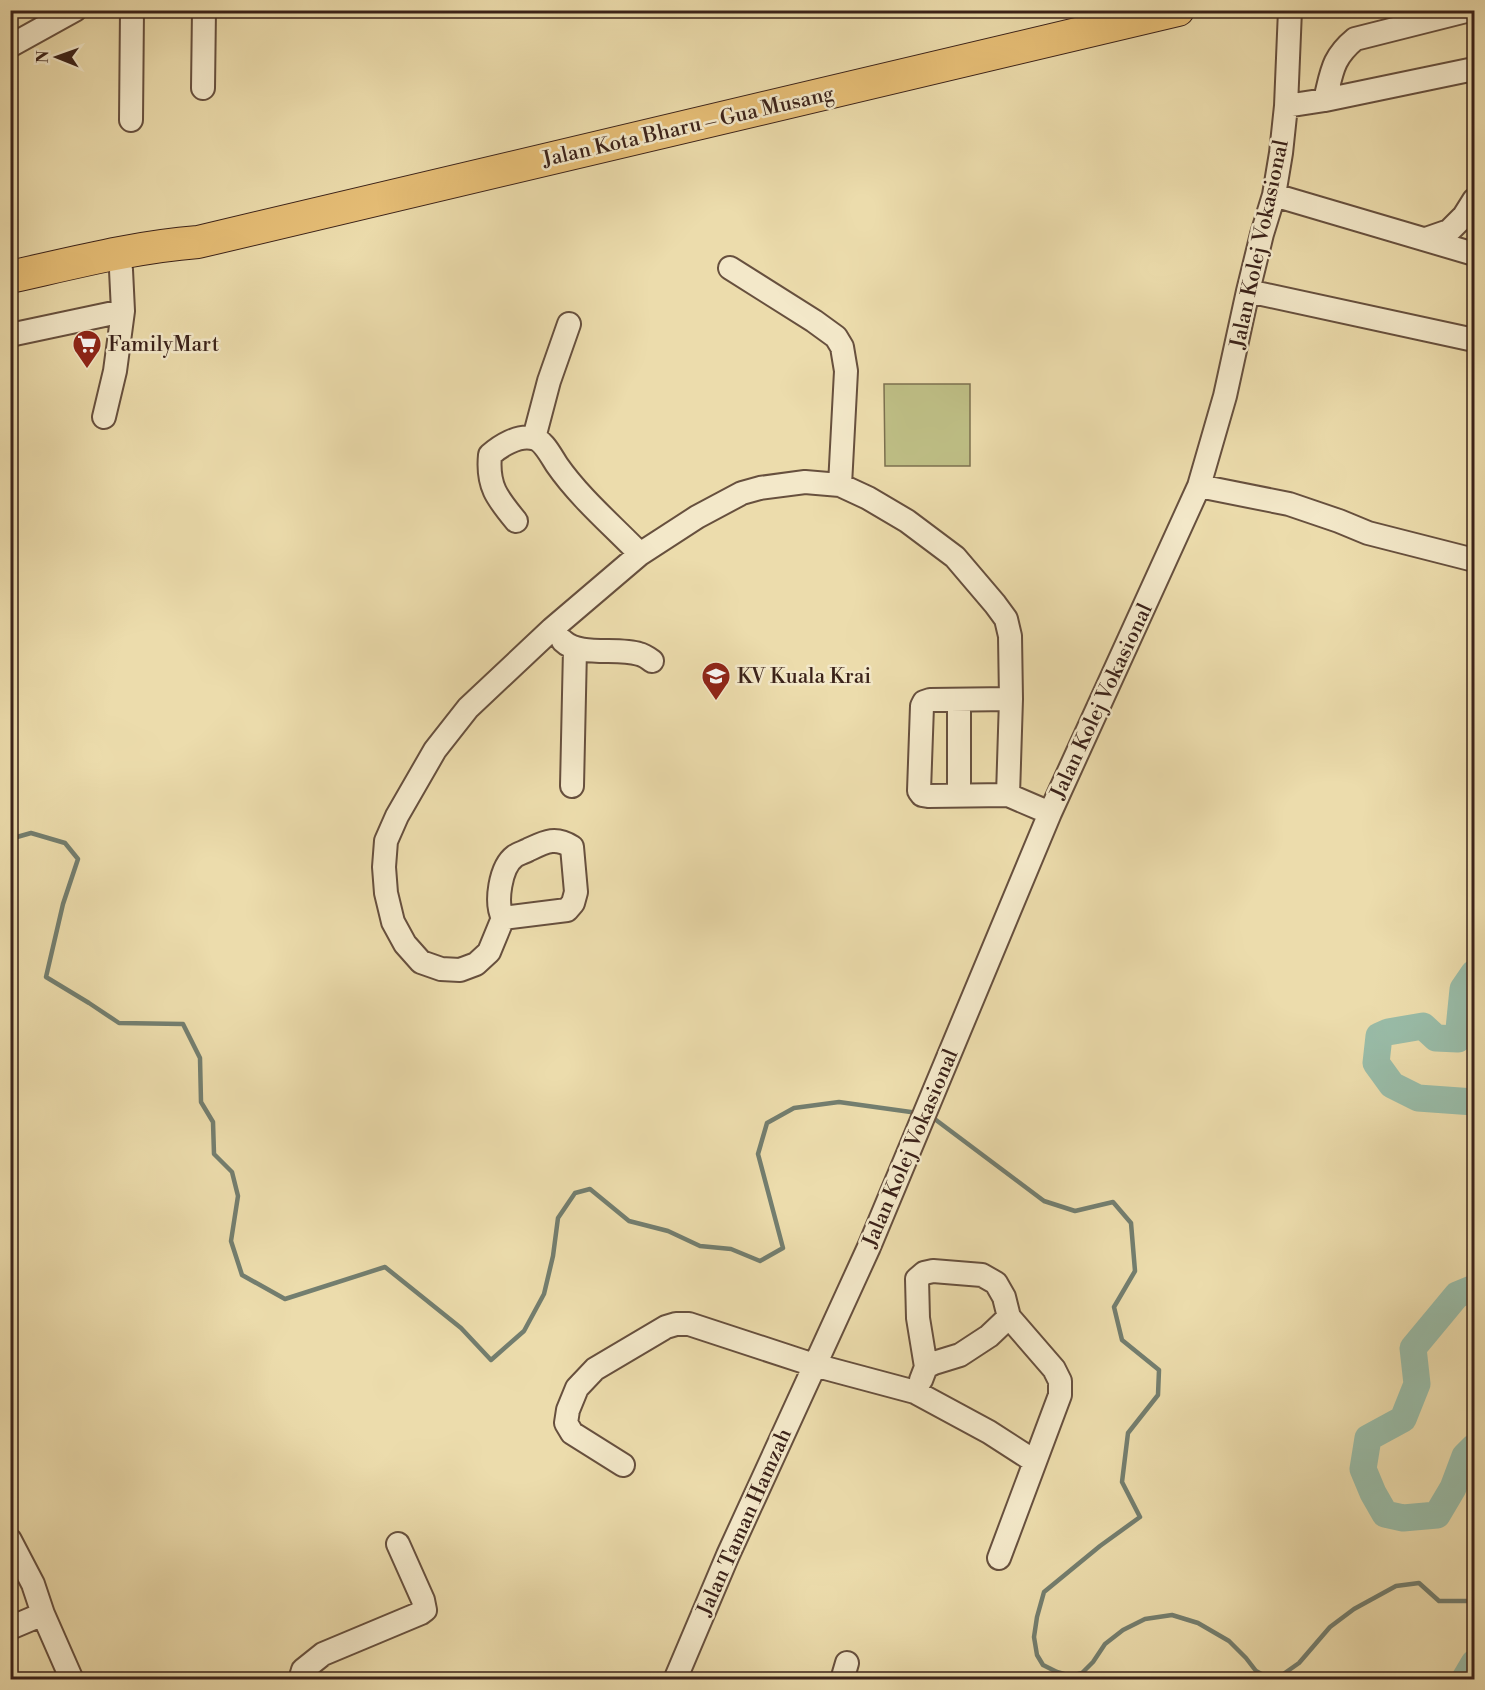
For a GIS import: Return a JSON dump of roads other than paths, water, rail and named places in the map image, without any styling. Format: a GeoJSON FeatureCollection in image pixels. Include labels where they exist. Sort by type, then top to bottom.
{"type":"FeatureCollection","features":[{"type":"Feature","properties":{"kind":"highway","name":"Jalan Kota Bharu – Gua Musang"},"geometry":{"type":"LineString","coordinates":[[10,277],[120,252],[198,242],[1178,10]]}},
{"type":"Feature","properties":{"kind":"highway","name":"Jalan Kota Bharu – Gua Musang"},"geometry":{"type":"LineString","coordinates":[[10,299],[121,270],[168,255],[198,242]]}},
{"type":"Feature","properties":{"kind":"street"},"geometry":{"type":"LineString","coordinates":[[10,46],[75,10]]}},
{"type":"Feature","properties":{"kind":"street"},"geometry":{"type":"LineString","coordinates":[[131,120],[132,10]]}},
{"type":"Feature","properties":{"kind":"street"},"geometry":{"type":"LineString","coordinates":[[203,88],[204,10]]}},
{"type":"Feature","properties":{"kind":"street","name":"Jalan Kolej Vokasional"},"geometry":{"type":"LineString","coordinates":[[814,1365],[874,1236],[1050,813],[1199,486],[1226,396],[1248,291],[1274,195],[1286,106],[1290,10]]}},
{"type":"Feature","properties":{"kind":"street"},"geometry":{"type":"LineString","coordinates":[[1325,100],[1335,62],[1342,49],[1355,39],[1470,10]]}},
{"type":"Feature","properties":{"kind":"street"},"geometry":{"type":"LineString","coordinates":[[1286,106],[1474,69]]}},
{"type":"Feature","properties":{"kind":"street"},"geometry":{"type":"LineString","coordinates":[[1274,195],[1474,254]]}},
{"type":"Feature","properties":{"kind":"street"},"geometry":{"type":"LineString","coordinates":[[1426,240],[1449,231],[1464,216],[1474,200]]}},
{"type":"Feature","properties":{"kind":"street"},"geometry":{"type":"LineString","coordinates":[[730,268],[814,321],[836,337],[842,347],[846,371],[840,485]]}},
{"type":"Feature","properties":{"kind":"street"},"geometry":{"type":"LineString","coordinates":[[104,417],[115,371],[123,311],[121,270]]}},
{"type":"Feature","properties":{"kind":"street"},"geometry":{"type":"LineString","coordinates":[[1248,291],[1474,340]]}},
{"type":"Feature","properties":{"kind":"street"},"geometry":{"type":"LineString","coordinates":[[10,336],[123,311]]}},
{"type":"Feature","properties":{"kind":"street"},"geometry":{"type":"LineString","coordinates":[[534,438],[549,381],[569,324]]}},
{"type":"Feature","properties":{"kind":"street"},"geometry":{"type":"LineString","coordinates":[[516,521],[495,495],[488,469],[490,455],[498,448],[522,438],[534,438],[542,443],[576,488],[640,554]]}},
{"type":"Feature","properties":{"kind":"street"},"geometry":{"type":"LineString","coordinates":[[503,918],[489,952],[476,964],[460,970],[441,969],[421,962],[405,944],[393,922],[386,893],[384,867],[386,841],[396,816],[435,750],[468,708],[552,629],[640,554],[697,516],[742,493],[760,488],[805,482],[840,485],[868,498],[907,521],[955,557],[995,604],[1006,619],[1010,636],[1008,795]]}},
{"type":"Feature","properties":{"kind":"street"},"geometry":{"type":"LineString","coordinates":[[1199,486],[1289,504],[1368,533],[1474,560]]}},
{"type":"Feature","properties":{"kind":"street"},"geometry":{"type":"LineString","coordinates":[[552,629],[567,645],[575,649],[630,652],[642,654],[652,661]]}},
{"type":"Feature","properties":{"kind":"street"},"geometry":{"type":"LineString","coordinates":[[572,786],[575,649]]}},
{"type":"Feature","properties":{"kind":"street"},"geometry":{"type":"LineString","coordinates":[[1011,699],[924,702],[919,791],[922,795],[928,796],[1008,795],[1050,813]]}},
{"type":"Feature","properties":{"kind":"street"},"geometry":{"type":"LineString","coordinates":[[959,700],[959,795]]}},
{"type":"Feature","properties":{"kind":"street"},"geometry":{"type":"LineString","coordinates":[[915,1392],[926,1367],[918,1318],[916,1279],[920,1275],[933,1271],[982,1275],[996,1283],[1004,1297],[1009,1317],[1054,1369],[1060,1382],[1060,1395],[999,1558]]}},
{"type":"Feature","properties":{"kind":"street"},"geometry":{"type":"LineString","coordinates":[[926,1367],[960,1355],[989,1336],[1009,1317]]}},
{"type":"Feature","properties":{"kind":"street"},"geometry":{"type":"LineString","coordinates":[[623,1465],[572,1433],[566,1423],[568,1410],[577,1388],[595,1369],[666,1327],[676,1324],[688,1324],[814,1365],[915,1392],[989,1432],[1035,1461]]}},
{"type":"Feature","properties":{"kind":"street","name":"Jalan Taman Hamzah"},"geometry":{"type":"LineString","coordinates":[[675,1680],[728,1555],[814,1365]]}},
{"type":"Feature","properties":{"kind":"street"},"geometry":{"type":"LineString","coordinates":[[10,1540],[33,1584],[43,1614],[72,1680]]}},
{"type":"Feature","properties":{"kind":"street"},"geometry":{"type":"LineString","coordinates":[[300,1680],[303,1670],[323,1654],[424,1610],[423,1600],[398,1544]]}},
{"type":"Feature","properties":{"kind":"street"},"geometry":{"type":"LineString","coordinates":[[10,1628],[43,1614]]}},
{"type":"Feature","properties":{"kind":"waterway"},"geometry":{"type":"LineString","coordinates":[[10,839],[31,833],[65,843],[78,859],[63,904],[46,977],[119,1023],[183,1024],[200,1058],[201,1102],[213,1122],[214,1154],[232,1172],[238,1196],[231,1241],[242,1275],[285,1299],[385,1267],[461,1328],[491,1360],[524,1331],[544,1294],[553,1256],[558,1218],[575,1193],[590,1189],[629,1221],[668,1231],[700,1246],[731,1249],[760,1261],[783,1248],[758,1154],[767,1123],[794,1108],[839,1102],[918,1113]]}},
{"type":"Feature","properties":{"kind":"waterway"},"geometry":{"type":"LineString","coordinates":[[1474,973],[1463,989],[1458,1039],[1436,1038],[1423,1026],[1388,1032],[1379,1036],[1376,1063],[1392,1085],[1418,1098],[1474,1102]]}},
{"type":"Feature","properties":{"kind":"waterway"},"geometry":{"type":"LineString","coordinates":[[932,1117],[1044,1201],[1075,1211],[1113,1202],[1131,1223],[1135,1271],[1114,1307],[1122,1340],[1159,1370],[1158,1395],[1128,1433],[1122,1482],[1140,1517],[1044,1592],[1034,1637],[1037,1655],[1043,1665],[1071,1676],[1082,1673],[1105,1644],[1123,1630],[1145,1619],[1172,1615],[1198,1623],[1229,1641],[1256,1671],[1265,1676],[1282,1675],[1299,1663],[1330,1627],[1354,1609],[1396,1586],[1419,1583],[1439,1601],[1471,1601],[1474,1609]]}},
{"type":"Feature","properties":{"kind":"waterway"},"geometry":{"type":"LineString","coordinates":[[1474,1288],[1457,1295],[1413,1348],[1417,1384],[1403,1419],[1368,1438],[1363,1469],[1385,1514],[1403,1518],[1437,1515],[1453,1488],[1465,1456],[1474,1447]]}},
{"type":"Feature","properties":{"kind":"waterway"},"geometry":{"type":"LineString","coordinates":[[1464,1680],[1474,1663]]}},
{"type":"Feature","properties":{"kind":"place","name":"FamilyMart"},"geometry":{"type":"Point","coordinates":[87,370]}},
{"type":"Feature","properties":{"kind":"place","name":"KV Kuala Krai"},"geometry":{"type":"Point","coordinates":[716,702]}}]}
